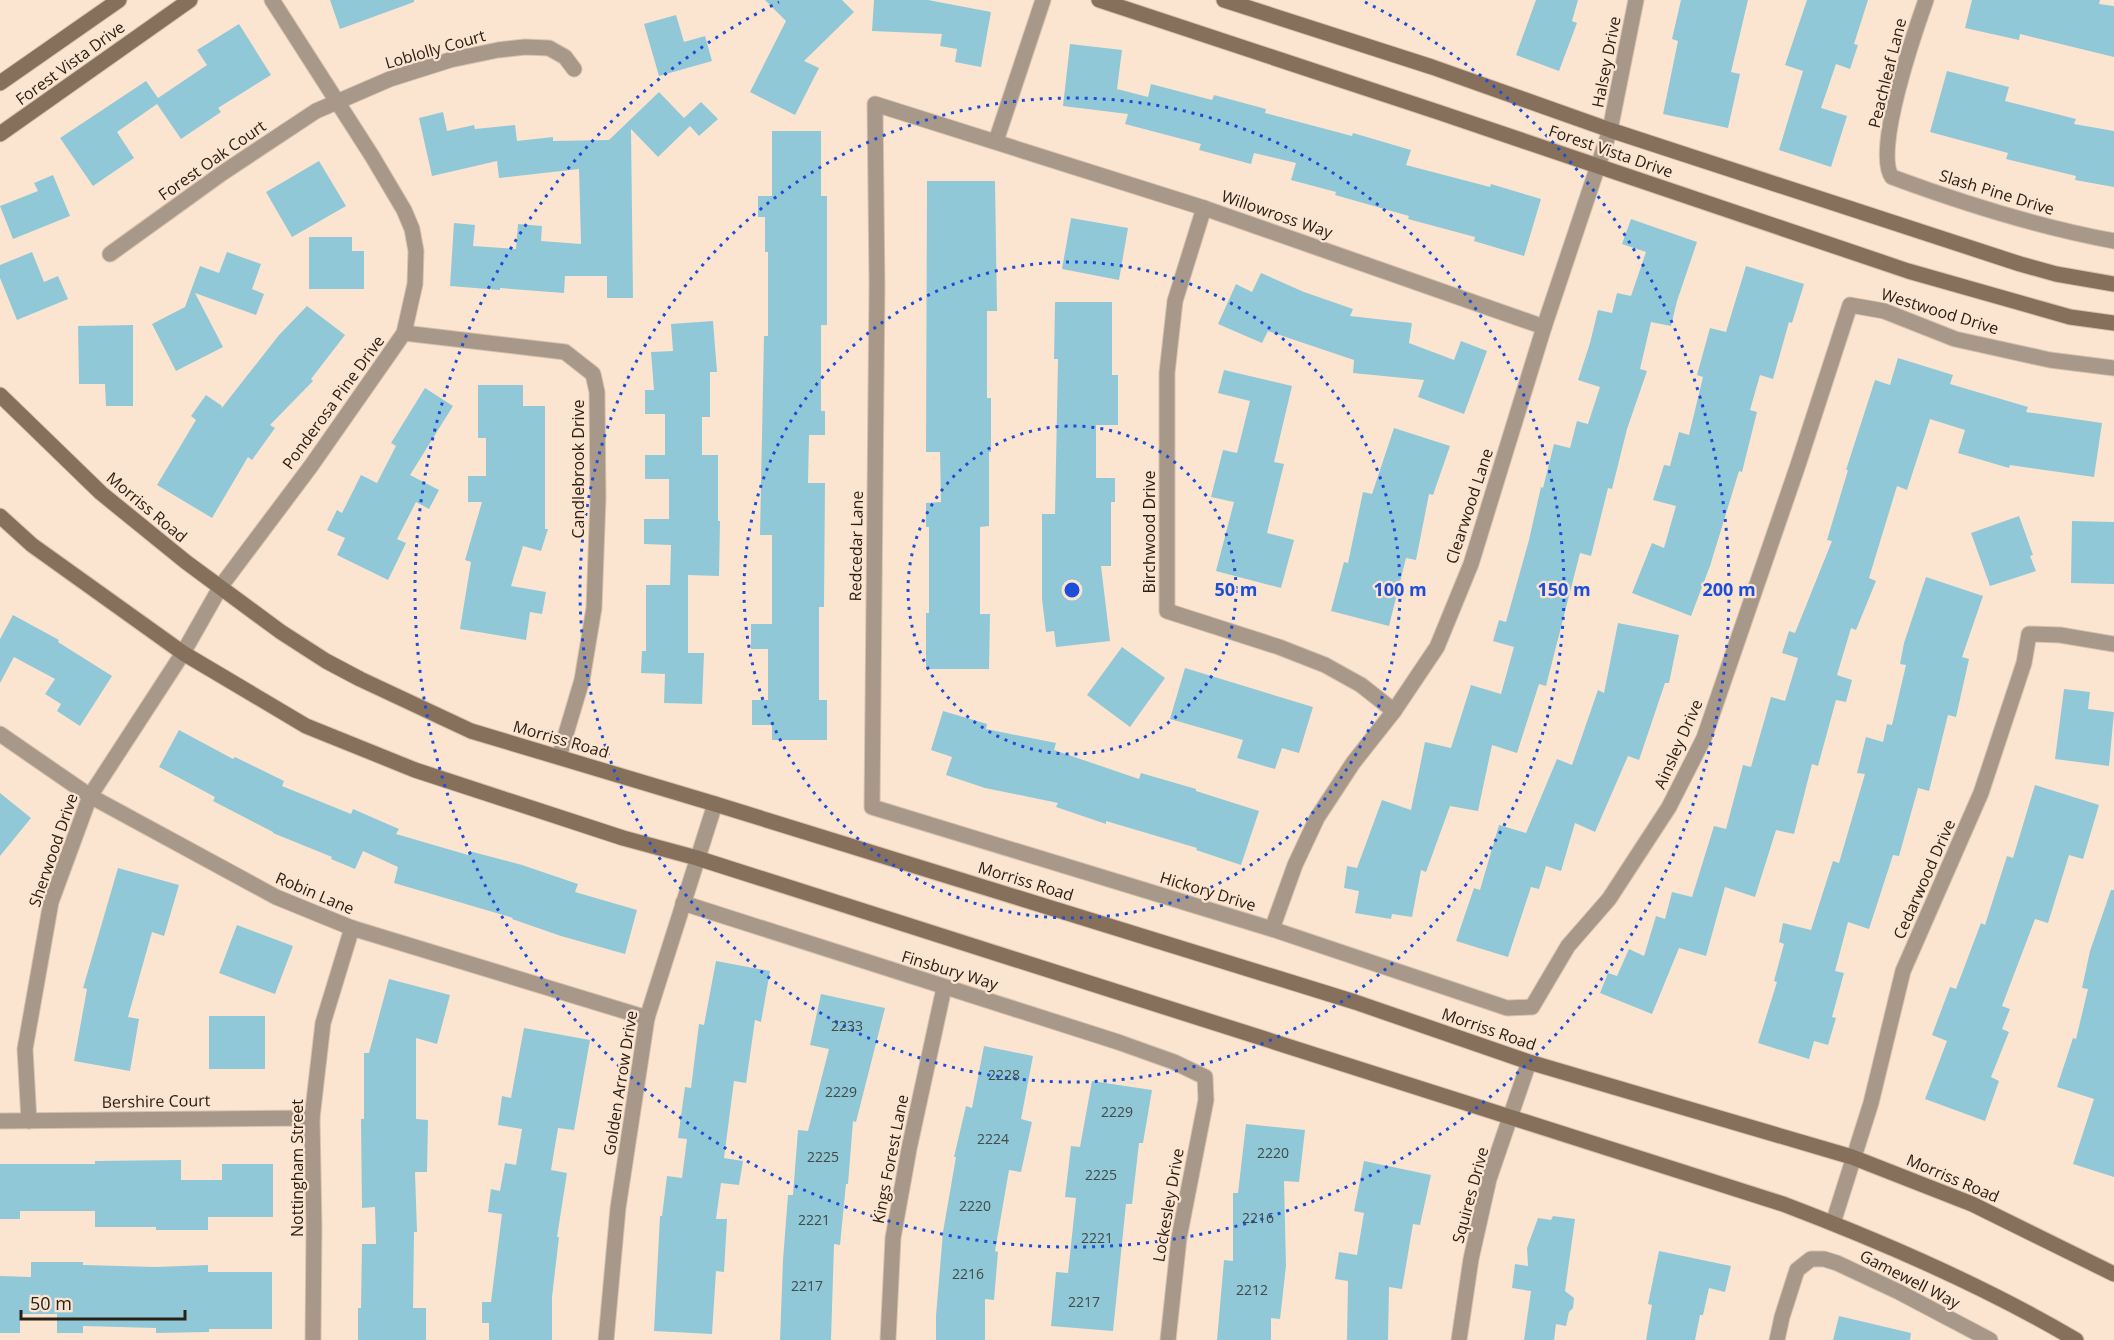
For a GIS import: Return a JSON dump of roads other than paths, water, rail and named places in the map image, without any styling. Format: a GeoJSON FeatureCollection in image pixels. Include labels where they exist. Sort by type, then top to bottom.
{"type":"FeatureCollection","features":[{"type":"Feature","properties":{"kind":"main road","name":"Forest Vista Drive"},"geometry":{"type":"LineString","coordinates":[[0,83],[119,0]]}},
{"type":"Feature","properties":{"kind":"main road","name":"Forest Vista Drive"},"geometry":{"type":"LineString","coordinates":[[0,134],[190,0]]}},
{"type":"Feature","properties":{"kind":"main road","name":"Forest Vista Drive"},"geometry":{"type":"LineString","coordinates":[[1099,0],[1598,165],[1918,274],[2070,317],[2114,323]]}},
{"type":"Feature","properties":{"kind":"main road","name":"Forest Vista Drive"},"geometry":{"type":"LineString","coordinates":[[1224,0],[1432,67],[1610,130],[2020,264],[2056,274],[2114,284]]}},
{"type":"Feature","properties":{"kind":"main road","name":"Morriss Road"},"geometry":{"type":"LineString","coordinates":[[0,394],[101,493],[186,562],[281,632],[326,661],[471,731],[559,756],[1355,1002],[1529,1062],[1852,1157],[1972,1204],[2114,1274]]}},
{"type":"Feature","properties":{"kind":"main road"},"geometry":{"type":"LineString","coordinates":[[0,516],[32,545],[183,653],[306,726],[415,770],[623,838],[697,858],[1783,1204],[1833,1222],[1961,1279],[2076,1340]]}},
{"type":"Feature","properties":{"kind":"street","name":"Ponderosa Pine Drive"},"geometry":{"type":"LineString","coordinates":[[183,653],[221,586],[311,466],[404,333],[415,284],[416,251],[412,229],[404,210],[338,101],[272,0]]}},
{"type":"Feature","properties":{"kind":"street"},"geometry":{"type":"LineString","coordinates":[[996,141],[1043,0]]}},
{"type":"Feature","properties":{"kind":"street","name":"Halsey Drive"},"geometry":{"type":"LineString","coordinates":[[1610,130],[1636,0]]}},
{"type":"Feature","properties":{"kind":"street","name":"Peachleaf Lane"},"geometry":{"type":"LineString","coordinates":[[1887,156],[1900,84],[1926,0]]}},
{"type":"Feature","properties":{"kind":"street","name":"Loblolly Court"},"geometry":{"type":"LineString","coordinates":[[338,101],[422,68],[498,50],[525,47],[549,48],[565,57],[574,69]]}},
{"type":"Feature","properties":{"kind":"street","name":"Forest Oak Court"},"geometry":{"type":"LineString","coordinates":[[110,254],[221,174],[316,111],[338,101]]}},
{"type":"Feature","properties":{"kind":"street","name":"Willowross Way"},"geometry":{"type":"LineString","coordinates":[[877,285],[876,104],[1204,208],[1544,327]]}},
{"type":"Feature","properties":{"kind":"street","name":"Clearwood Lane"},"geometry":{"type":"LineString","coordinates":[[1272,929],[1294,865],[1317,818],[1437,647],[1471,564],[1544,327],[1610,130]]}},
{"type":"Feature","properties":{"kind":"street","name":"Slash Pine Drive"},"geometry":{"type":"LineString","coordinates":[[1887,156],[1887,165],[1892,177],[1996,213],[2114,241]]}},
{"type":"Feature","properties":{"kind":"street","name":"Birchwood Drive"},"geometry":{"type":"LineString","coordinates":[[1204,208],[1175,301],[1167,373],[1167,611],[1280,647],[1324,665],[1361,685],[1394,711]]}},
{"type":"Feature","properties":{"kind":"street","name":"Redcedar Lane"},"geometry":{"type":"LineString","coordinates":[[872,807],[877,285]]}},
{"type":"Feature","properties":{"kind":"street","name":"Westwood Drive"},"geometry":{"type":"LineString","coordinates":[[1798,465],[1850,305],[1884,311],[1955,339],[2050,360],[2114,368]]}},
{"type":"Feature","properties":{"kind":"street","name":"Candlebrook Drive"},"geometry":{"type":"LineString","coordinates":[[404,333],[565,352],[593,374],[597,392],[598,499],[594,608],[582,680],[559,756]]}},
{"type":"Feature","properties":{"kind":"street","name":"Ainsley Drive"},"geometry":{"type":"LineString","coordinates":[[1532,1007],[1568,946],[1609,898],[1669,807],[1704,738],[1798,465]]}},
{"type":"Feature","properties":{"kind":"street","name":"Cedarwood Drive"},"geometry":{"type":"LineString","coordinates":[[1833,1222],[1870,1103],[1903,971],[1981,793],[2024,663],[2029,634],[2060,635],[2114,644]]}},
{"type":"Feature","properties":{"kind":"street","name":"Sherwood Drive"},"geometry":{"type":"LineString","coordinates":[[29,1121],[25,1048],[51,902],[90,796],[183,653]]}},
{"type":"Feature","properties":{"kind":"street","name":"Robin Lane"},"geometry":{"type":"LineString","coordinates":[[0,734],[90,796],[276,897],[352,928],[647,1018]]}},
{"type":"Feature","properties":{"kind":"street","name":"Golden Arrow Drive"},"geometry":{"type":"LineString","coordinates":[[606,1340],[618,1208],[647,1018],[715,804]]}},
{"type":"Feature","properties":{"kind":"street","name":"Hickory Drive"},"geometry":{"type":"LineString","coordinates":[[872,807],[1272,929],[1507,1008],[1532,1007]]}},
{"type":"Feature","properties":{"kind":"street","name":"Finsbury Way"},"geometry":{"type":"LineString","coordinates":[[683,903],[1118,1042],[1174,1062],[1205,1077]]}},
{"type":"Feature","properties":{"kind":"street","name":"Nottingham Street"},"geometry":{"type":"LineString","coordinates":[[313,1340],[312,1118],[323,1023],[352,928]]}},
{"type":"Feature","properties":{"kind":"street","name":"Kings Forest Lane"},"geometry":{"type":"LineString","coordinates":[[888,1340],[893,1238],[909,1149],[944,988]]}},
{"type":"Feature","properties":{"kind":"street","name":"Squires Drive"},"geometry":{"type":"LineString","coordinates":[[1459,1340],[1471,1259],[1487,1190],[1529,1062]]}},
{"type":"Feature","properties":{"kind":"street","name":"Lockesley Drive"},"geometry":{"type":"LineString","coordinates":[[1168,1340],[1179,1238],[1206,1100],[1205,1077]]}},
{"type":"Feature","properties":{"kind":"street","name":"Bershire Court"},"geometry":{"type":"LineString","coordinates":[[0,1121],[312,1118]]}},
{"type":"Feature","properties":{"kind":"street","name":"Gamewell Way"},"geometry":{"type":"LineString","coordinates":[[1777,1340],[1797,1269],[1811,1259],[1824,1259],[1837,1263],[1899,1292],[1990,1340]]}}]}
